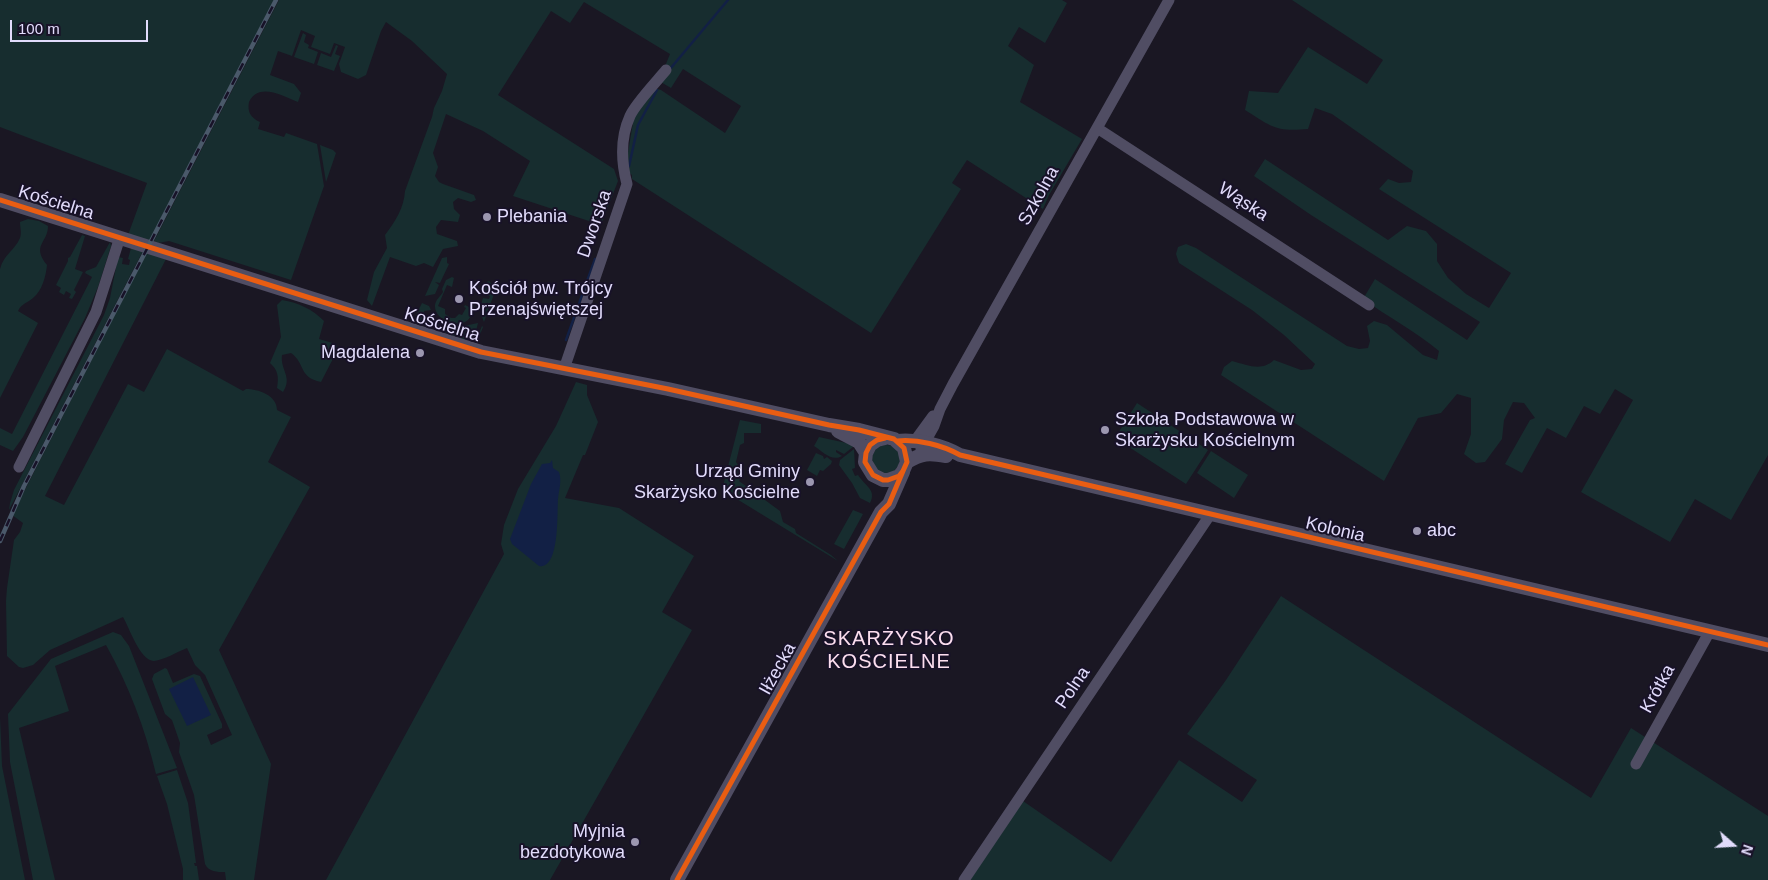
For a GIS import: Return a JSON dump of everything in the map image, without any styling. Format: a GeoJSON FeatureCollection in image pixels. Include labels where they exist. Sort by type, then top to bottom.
{"type":"FeatureCollection","features":[{"type":"Feature","properties":{"kind":"street","name":"Szkolna"},"geometry":{"type":"LineString","coordinates":[[913,455],[934,426],[940,409],[1169,0]]}},
{"type":"Feature","properties":{"kind":"street","name":"Dworska"},"geometry":{"type":"LineString","coordinates":[[564,369],[627,184],[622,164],[623,137],[630,114],[666,70]]}},
{"type":"Feature","properties":{"kind":"street","name":"Wąska"},"geometry":{"type":"LineString","coordinates":[[1097,128],[1369,305]]}},
{"type":"Feature","properties":{"kind":"street","name":"Kościelna"},"geometry":{"type":"LineString","coordinates":[[0,200],[465,348],[496,356],[668,389],[859,430],[891,440]]}},
{"type":"Feature","properties":{"kind":"street"},"geometry":{"type":"LineString","coordinates":[[19,467],[96,312],[120,237]]}},
{"type":"Feature","properties":{"kind":"street","name":"Kościelna"},"geometry":{"type":"LineString","coordinates":[[829,425],[859,442],[866,453]]}},
{"type":"Feature","properties":{"kind":"street"},"geometry":{"type":"LineString","coordinates":[[877,478],[888,480],[899,476],[913,455],[891,440],[874,442],[866,453],[865,462],[867,467],[877,478],[882,492],[881,512]]}},
{"type":"Feature","properties":{"kind":"street","name":"Kolonia"},"geometry":{"type":"LineString","coordinates":[[891,440],[913,455],[927,454],[952,457],[960,455],[1768,645]]}},
{"type":"Feature","properties":{"kind":"street","name":"Iłżecka"},"geometry":{"type":"LineString","coordinates":[[677,880],[881,512],[889,504],[913,455]]}},
{"type":"Feature","properties":{"kind":"street","name":"Polna"},"geometry":{"type":"LineString","coordinates":[[964,880],[1210,515]]}},
{"type":"Feature","properties":{"kind":"street","name":"Krótka"},"geometry":{"type":"LineString","coordinates":[[1636,764],[1710,631]]}},
{"type":"Feature","properties":{"kind":"green space"},"geometry":{"type":"Polygon","coordinates":[[[0,0],[274,0],[149,241],[128,235],[147,183],[0,127],[0,0]]]}},
{"type":"Feature","properties":{"kind":"green space"},"geometry":{"type":"Polygon","coordinates":[[[279,0],[1062,0],[1067,3],[1045,43],[1019,27],[1008,46],[1034,65],[1020,102],[1082,139],[1049,195],[1043,209],[967,160],[952,183],[961,189],[871,333],[632,179],[632,175],[627,171],[626,164],[634,117],[655,88],[661,90],[725,133],[741,106],[683,69],[671,88],[659,81],[670,54],[584,2],[570,23],[551,11],[498,95],[614,169],[618,181],[601,225],[513,196],[530,161],[483,131],[446,114],[433,153],[438,167],[435,176],[443,184],[474,195],[476,200],[471,202],[458,198],[453,202],[454,209],[460,215],[458,222],[441,220],[436,227],[437,234],[457,241],[458,246],[443,249],[433,267],[424,263],[416,266],[390,257],[372,306],[367,300],[374,272],[387,248],[385,235],[401,209],[405,191],[447,74],[412,41],[386,22],[381,31],[366,75],[358,79],[341,72],[339,64],[345,47],[334,43],[330,54],[311,47],[315,36],[301,30],[292,56],[278,51],[270,75],[294,84],[301,93],[298,102],[278,94],[265,92],[253,96],[249,102],[250,114],[260,122],[258,129],[284,137],[286,133],[317,144],[324,186],[291,280],[169,241],[158,243],[154,241],[279,0]]]}},
{"type":"Feature","properties":{"kind":"green space"},"geometry":{"type":"Polygon","coordinates":[[[1292,0],[1768,0],[1768,455],[1731,520],[1695,499],[1670,542],[1581,492],[1633,400],[1615,389],[1600,414],[1584,406],[1566,438],[1547,428],[1522,473],[1505,464],[1530,420],[1535,418],[1524,403],[1513,402],[1504,420],[1502,439],[1485,462],[1476,463],[1464,454],[1471,434],[1471,398],[1457,394],[1441,413],[1418,418],[1384,481],[1221,375],[1224,367],[1232,361],[1259,367],[1269,364],[1274,360],[1301,370],[1312,369],[1315,364],[1284,335],[1252,310],[1179,263],[1176,254],[1178,247],[1186,244],[1196,248],[1347,346],[1359,349],[1368,348],[1370,341],[1367,326],[1374,321],[1387,325],[1423,355],[1437,360],[1439,351],[1363,299],[1375,279],[1467,340],[1480,322],[1311,215],[1254,176],[1265,159],[1388,240],[1407,226],[1426,231],[1437,244],[1437,261],[1448,278],[1466,294],[1489,308],[1511,273],[1379,189],[1388,179],[1399,183],[1411,182],[1413,171],[1332,114],[1315,108],[1308,129],[1288,130],[1268,124],[1245,110],[1249,91],[1278,93],[1308,47],[1367,84],[1383,60],[1292,0]]]}},
{"type":"Feature","properties":{"kind":"green space"},"geometry":{"type":"Polygon","coordinates":[[[303,33],[306,35],[304,42],[309,45],[308,48],[318,52],[314,64],[294,57],[303,33]]]}},
{"type":"Feature","properties":{"kind":"green space"},"geometry":{"type":"Polygon","coordinates":[[[336,45],[338,46],[335,54],[340,56],[334,71],[317,65],[321,53],[331,57],[336,45]]]}},
{"type":"Feature","properties":{"kind":"green space"},"geometry":{"type":"Polygon","coordinates":[[[320,145],[336,153],[326,182],[320,145]]]}},
{"type":"Feature","properties":{"kind":"green space"},"geometry":{"type":"Polygon","coordinates":[[[28,219],[39,221],[48,226],[46,236],[40,248],[42,258],[47,265],[43,283],[33,298],[18,311],[38,323],[0,398],[0,269],[4,260],[20,238],[20,222],[28,219]]]}},
{"type":"Feature","properties":{"kind":"green space"},"geometry":{"type":"Polygon","coordinates":[[[82,235],[85,236],[75,269],[83,272],[74,290],[76,292],[72,299],[69,298],[71,294],[66,291],[64,295],[59,292],[61,288],[56,285],[68,258],[82,235]]]}},
{"type":"Feature","properties":{"kind":"green space"},"geometry":{"type":"Polygon","coordinates":[[[110,242],[111,246],[98,287],[85,318],[23,437],[13,451],[0,445],[0,428],[12,434],[92,277],[85,273],[86,271],[96,267],[110,242]]]}},
{"type":"Feature","properties":{"kind":"green space"},"geometry":{"type":"Polygon","coordinates":[[[131,248],[143,251],[9,510],[14,490],[104,315],[110,298],[118,257],[123,258],[122,264],[129,265],[130,260],[128,259],[131,248]]]}},
{"type":"Feature","properties":{"kind":"green space"},"geometry":{"type":"Polygon","coordinates":[[[147,252],[166,259],[45,496],[64,505],[128,384],[144,392],[167,349],[243,391],[251,389],[266,394],[274,400],[277,410],[291,417],[268,462],[310,487],[219,650],[271,764],[254,880],[226,880],[225,872],[211,870],[205,864],[194,795],[179,752],[180,743],[172,720],[165,714],[152,679],[154,674],[165,668],[173,683],[194,674],[200,676],[222,724],[222,728],[207,735],[211,745],[232,735],[205,675],[195,665],[187,648],[162,659],[149,660],[140,650],[123,617],[50,650],[33,665],[23,668],[19,667],[7,656],[7,588],[14,540],[20,532],[23,523],[12,515],[147,252]]]}},
{"type":"Feature","properties":{"kind":"green space"},"geometry":{"type":"Polygon","coordinates":[[[447,257],[447,263],[449,264],[440,283],[435,282],[439,285],[435,294],[425,296],[442,258],[447,257]]]}},
{"type":"Feature","properties":{"kind":"green space"},"geometry":{"type":"Polygon","coordinates":[[[454,278],[452,287],[447,285],[438,306],[445,309],[445,314],[455,318],[459,314],[462,315],[466,308],[464,307],[465,305],[471,308],[475,305],[469,319],[461,323],[450,323],[441,318],[435,305],[443,292],[442,289],[446,280],[454,278]]]}},
{"type":"Feature","properties":{"kind":"green space"},"geometry":{"type":"Polygon","coordinates":[[[489,281],[492,284],[498,281],[498,283],[484,322],[481,310],[482,301],[483,298],[489,299],[490,296],[484,294],[481,284],[489,281]]]}},
{"type":"Feature","properties":{"kind":"green space"},"geometry":{"type":"Polygon","coordinates":[[[282,300],[305,307],[315,313],[324,321],[319,339],[336,344],[338,349],[321,382],[305,374],[299,361],[291,353],[282,355],[287,378],[286,387],[283,392],[277,388],[277,374],[275,368],[270,363],[281,337],[277,305],[282,300]]]}},
{"type":"Feature","properties":{"kind":"green space"},"geometry":{"type":"Polygon","coordinates":[[[422,303],[429,306],[431,310],[424,311],[425,316],[434,315],[441,330],[414,319],[422,303]]]}},
{"type":"Feature","properties":{"kind":"green space"},"geometry":{"type":"Polygon","coordinates":[[[478,323],[475,335],[478,336],[483,327],[479,337],[468,339],[467,341],[444,332],[445,330],[478,323]]]}},
{"type":"Feature","properties":{"kind":"green space"},"geometry":{"type":"Polygon","coordinates":[[[576,382],[587,385],[587,395],[598,422],[565,498],[619,508],[694,556],[662,612],[692,630],[550,880],[326,880],[504,554],[501,544],[504,525],[518,489],[556,426],[576,382]]]}},
{"type":"Feature","properties":{"kind":"green space"},"geometry":{"type":"Polygon","coordinates":[[[1137,403],[1208,450],[1186,484],[1115,438],[1137,403]]]}},
{"type":"Feature","properties":{"kind":"green space"},"geometry":{"type":"Polygon","coordinates":[[[740,420],[761,424],[761,433],[744,433],[744,443],[740,445],[736,462],[743,473],[739,481],[780,511],[783,522],[795,529],[796,533],[838,561],[722,490],[740,420]]]}},
{"type":"Feature","properties":{"kind":"green space"},"geometry":{"type":"Polygon","coordinates":[[[819,437],[851,444],[853,447],[844,454],[836,450],[842,456],[838,458],[831,457],[814,446],[819,437]]]}},
{"type":"Feature","properties":{"kind":"green space"},"geometry":{"type":"Polygon","coordinates":[[[886,445],[896,449],[900,459],[896,469],[886,473],[876,469],[872,459],[876,449],[886,445]]]}},
{"type":"Feature","properties":{"kind":"green space"},"geometry":{"type":"Polygon","coordinates":[[[854,449],[855,468],[852,469],[855,476],[858,475],[871,491],[872,499],[870,503],[860,498],[839,465],[840,460],[854,449]]]}},
{"type":"Feature","properties":{"kind":"green space"},"geometry":{"type":"Polygon","coordinates":[[[1211,451],[1248,475],[1234,498],[1197,473],[1211,451]]]}},
{"type":"Feature","properties":{"kind":"green space"},"geometry":{"type":"Polygon","coordinates":[[[816,453],[823,456],[824,459],[827,457],[832,461],[823,471],[820,470],[817,476],[807,470],[816,453]]]}},
{"type":"Feature","properties":{"kind":"green space"},"geometry":{"type":"Polygon","coordinates":[[[853,510],[863,514],[844,549],[834,544],[853,510]]]}},
{"type":"Feature","properties":{"kind":"green space"},"geometry":{"type":"Polygon","coordinates":[[[1281,596],[1591,798],[1631,728],[1768,816],[1768,880],[970,880],[1023,801],[1111,862],[1179,760],[1242,802],[1257,780],[1187,734],[1226,680],[1281,596]]]}},
{"type":"Feature","properties":{"kind":"green space"},"geometry":{"type":"Polygon","coordinates":[[[113,632],[121,635],[129,646],[177,768],[156,774],[136,708],[106,645],[55,666],[69,711],[19,728],[55,880],[33,880],[10,762],[8,714],[51,659],[113,632]]]}},
{"type":"Feature","properties":{"kind":"green space"},"geometry":{"type":"Polygon","coordinates":[[[0,717],[2,766],[25,880],[0,880],[0,717]]]}},
{"type":"Feature","properties":{"kind":"green space"},"geometry":{"type":"Polygon","coordinates":[[[177,770],[188,803],[196,863],[194,863],[197,866],[199,880],[183,880],[183,869],[167,804],[157,776],[177,770]]]}},
{"type":"Feature","properties":{"kind":"water"},"geometry":{"type":"Polygon","coordinates":[[[552,460],[553,468],[559,472],[560,479],[556,539],[551,559],[546,565],[539,566],[512,544],[510,539],[531,484],[542,464],[550,463],[552,460]]]}},
{"type":"Feature","properties":{"kind":"water"},"geometry":{"type":"Polygon","coordinates":[[[193,677],[211,715],[187,726],[169,689],[193,677]]]}},
{"type":"Feature","properties":{"kind":"waterway"},"geometry":{"type":"LineString","coordinates":[[670,69],[728,0]]}},
{"type":"Feature","properties":{"kind":"waterway"},"geometry":{"type":"LineString","coordinates":[[629,166],[638,125],[657,90]]}},
{"type":"Feature","properties":{"kind":"waterway"},"geometry":{"type":"LineString","coordinates":[[566,340],[595,259]]}},
{"type":"Feature","properties":{"kind":"railway"},"geometry":{"type":"LineString","coordinates":[[0,541],[24,486],[276,0]]}},
{"type":"Feature","properties":{"kind":"cycle path"},"geometry":{"type":"LineString","coordinates":[[0,200],[481,352],[668,389],[894,439],[904,448],[907,462],[899,476],[888,480],[883,480],[873,475],[865,462],[866,453],[870,445],[877,440],[885,438]]}},
{"type":"Feature","properties":{"kind":"cycle path"},"geometry":{"type":"LineString","coordinates":[[897,441],[930,443],[960,455],[1768,645]]}},
{"type":"Feature","properties":{"kind":"cycle path"},"geometry":{"type":"LineString","coordinates":[[677,880],[881,512],[889,504],[903,471]]}},
{"type":"Feature","properties":{"kind":"place","name":"Plebania"},"geometry":{"type":"Point","coordinates":[487,217]}},
{"type":"Feature","properties":{"kind":"place","name":"Kościół pw. Trójcy Przenajświętszej"},"geometry":{"type":"Point","coordinates":[459,299]}},
{"type":"Feature","properties":{"kind":"place","name":"Magdalena"},"geometry":{"type":"Point","coordinates":[420,353]}},
{"type":"Feature","properties":{"kind":"place","name":"Szkoła Podstawowa w Skarżysku Kościelnym"},"geometry":{"type":"Point","coordinates":[1105,430]}},
{"type":"Feature","properties":{"kind":"place","name":"Urząd Gminy Skarżysko Kościelne"},"geometry":{"type":"Point","coordinates":[810,482]}},
{"type":"Feature","properties":{"kind":"place","name":"abc"},"geometry":{"type":"Point","coordinates":[1417,531]}},
{"type":"Feature","properties":{"kind":"place","name":"Myjnia bezdotykowa"},"geometry":{"type":"Point","coordinates":[635,842]}},
{"type":"Feature","properties":{"kind":"district","name":"SKARŻYSKO KOŚCIELNE"},"geometry":{"type":"Point","coordinates":[889,650]}}]}
